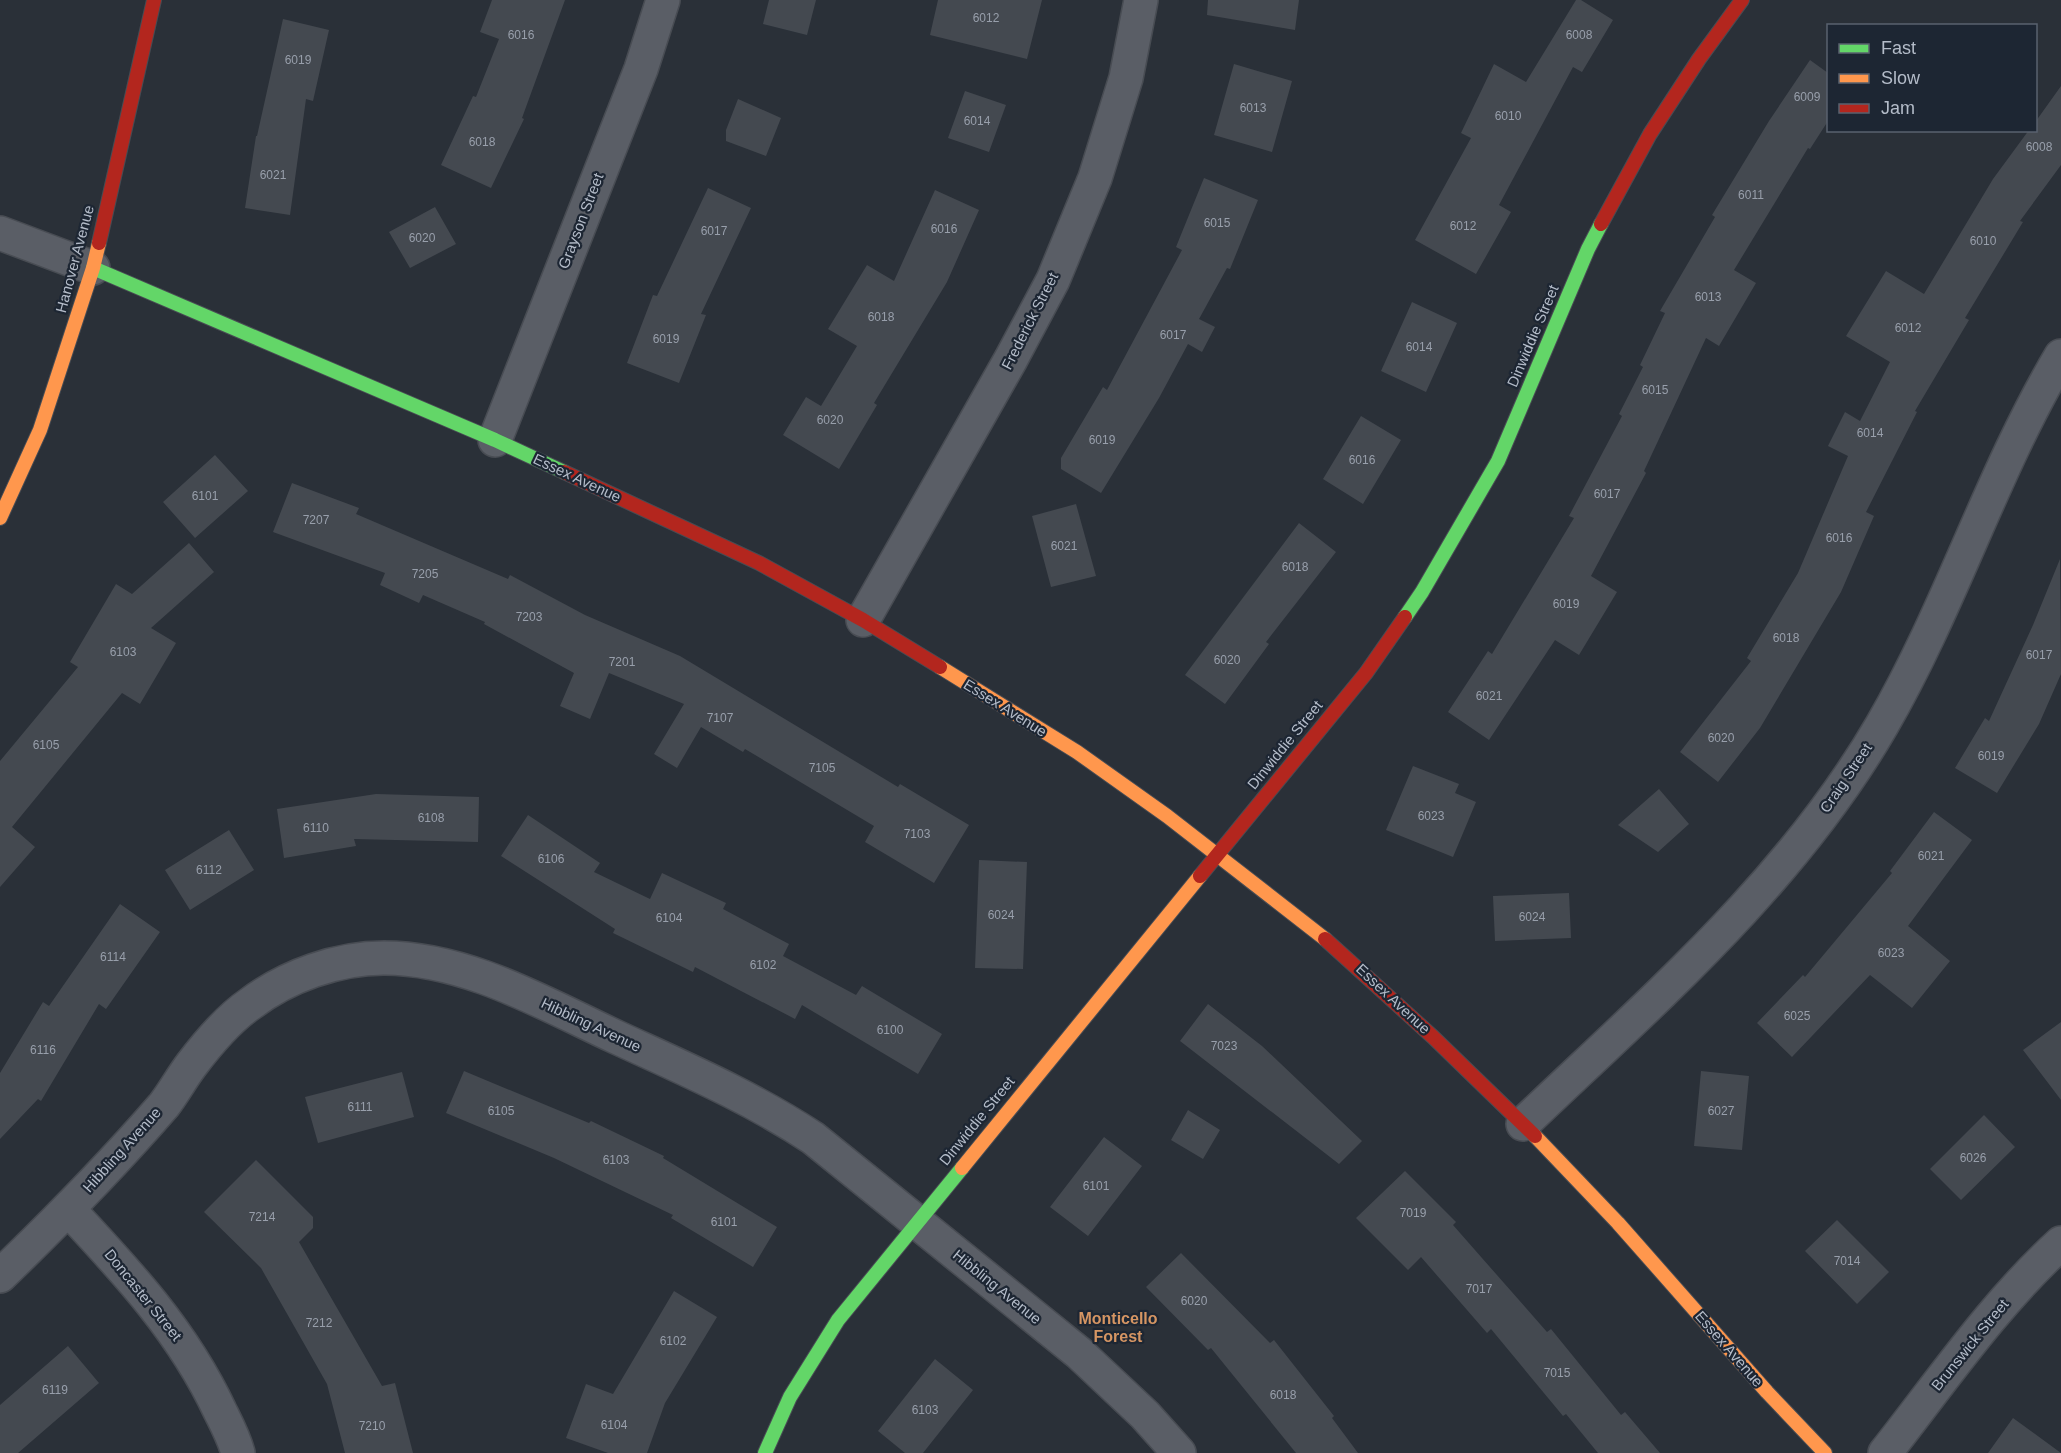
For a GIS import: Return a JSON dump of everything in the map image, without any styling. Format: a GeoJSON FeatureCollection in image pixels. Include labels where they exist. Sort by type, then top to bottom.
{"type":"FeatureCollection","features":[{"type":"Feature","properties":{"kind":"street","name":"Hanover Avenue"},"geometry":{"type":"LineString","coordinates":[[0,518],[40,430],[93,268],[154,0]]}},
{"type":"Feature","properties":{"kind":"street","name":"Grayson Street"},"geometry":{"type":"LineString","coordinates":[[495,440],[641,69],[663,0]]}},
{"type":"Feature","properties":{"kind":"street","name":"Frederick Street"},"geometry":{"type":"LineString","coordinates":[[863,620],[1011,359],[1053,280],[1095,178],[1126,78],[1141,0]]}},
{"type":"Feature","properties":{"kind":"street","name":"Dinwiddie Street"},"geometry":{"type":"LineString","coordinates":[[765,1453],[790,1397],[838,1320],[1366,673],[1422,592],[1497,461],[1588,249],[1650,134],[1699,59],[1742,0]]}},
{"type":"Feature","properties":{"kind":"street","name":"Essex Avenue"},"geometry":{"type":"LineString","coordinates":[[0,233],[93,268],[495,440],[759,562],[863,620],[1077,752],[1167,816],[1340,951],[1522,1124],[1618,1223],[1767,1392],[1825,1453]]}},
{"type":"Feature","properties":{"kind":"street","name":"Craig Street"},"geometry":{"type":"LineString","coordinates":[[1522,1124],[1711,946],[1784,865],[1845,783],[1914,668],[2015,442],[2061,356]]}},
{"type":"Feature","properties":{"kind":"street","name":"Hibbling Avenue"},"geometry":{"type":"LineString","coordinates":[[0,1276],[69,1210],[166,1102],[194,1061],[228,1022],[249,1004],[280,985],[316,969],[354,960],[384,958],[427,962],[500,984],[731,1090],[778,1115],[813,1138],[1078,1353],[1145,1416],[1179,1453]]}},
{"type":"Feature","properties":{"kind":"street","name":"Doncaster Street"},"geometry":{"type":"LineString","coordinates":[[69,1210],[121,1265],[169,1324],[205,1379],[238,1453]]}},
{"type":"Feature","properties":{"kind":"street","name":"Brunswick Street"},"geometry":{"type":"LineString","coordinates":[[1886,1453],[1988,1322],[2034,1268],[2061,1243]]}},
{"type":"Feature","properties":{"kind":"building"},"geometry":{"type":"Polygon","coordinates":[[[492,0],[565,0],[522,118],[524,119],[491,188],[441,165],[473,96],[476,97],[499,39],[480,32],[492,0]]]}},
{"type":"Feature","properties":{"kind":"building"},"geometry":{"type":"Polygon","coordinates":[[[769,0],[816,0],[807,35],[763,24],[769,0]]]}},
{"type":"Feature","properties":{"kind":"building"},"geometry":{"type":"Polygon","coordinates":[[[938,0],[1042,0],[1027,59],[930,35],[938,0]]]}},
{"type":"Feature","properties":{"kind":"building"},"geometry":{"type":"Polygon","coordinates":[[[1208,0],[1299,0],[1295,30],[1207,15],[1208,0]]]}},
{"type":"Feature","properties":{"kind":"building"},"geometry":{"type":"Polygon","coordinates":[[[1576,0],[1581,0],[1613,20],[1582,72],[1573,67],[1499,205],[1511,212],[1476,274],[1415,240],[1471,138],[1461,133],[1494,64],[1526,82],[1576,0]]]}},
{"type":"Feature","properties":{"kind":"building"},"geometry":{"type":"Polygon","coordinates":[[[283,19],[329,30],[313,101],[306,99],[290,215],[245,208],[256,136],[283,19]]]}},
{"type":"Feature","properties":{"kind":"building"},"geometry":{"type":"Polygon","coordinates":[[[1810,60],[1827,72],[1827,123],[1810,149],[1808,148],[1734,270],[1756,283],[1719,346],[1706,338],[1644,471],[1646,473],[1591,576],[1617,592],[1579,655],[1555,640],[1489,740],[1448,712],[1488,651],[1492,654],[1574,518],[1569,516],[1622,416],[1619,414],[1643,367],[1640,365],[1665,313],[1660,311],[1715,217],[1712,215],[1769,121],[1810,60]]]}},
{"type":"Feature","properties":{"kind":"building"},"geometry":{"type":"Polygon","coordinates":[[[1234,64],[1292,81],[1272,152],[1214,135],[1234,64]]]}},
{"type":"Feature","properties":{"kind":"building"},"geometry":{"type":"Polygon","coordinates":[[[2061,86],[2061,165],[2020,221],[2023,222],[1965,318],[1969,320],[1915,411],[1917,412],[1866,512],[1874,516],[1841,592],[1760,728],[1718,782],[1680,752],[1751,661],[1747,658],[1798,573],[1848,456],[1828,446],[1845,412],[1860,421],[1890,362],[1846,336],[1886,271],[1924,294],[1993,179],[2028,132],[2037,132],[2037,120],[2061,86]]]}},
{"type":"Feature","properties":{"kind":"building"},"geometry":{"type":"Polygon","coordinates":[[[965,91],[1006,105],[989,152],[948,138],[965,91]]]}},
{"type":"Feature","properties":{"kind":"building"},"geometry":{"type":"Polygon","coordinates":[[[738,99],[781,118],[766,156],[726,141],[726,130],[738,99]]]}},
{"type":"Feature","properties":{"kind":"building"},"geometry":{"type":"Polygon","coordinates":[[[1204,178],[1258,200],[1230,269],[1227,268],[1199,319],[1215,327],[1202,352],[1188,344],[1159,398],[1101,493],[1061,469],[1061,458],[1103,387],[1107,390],[1182,250],[1176,247],[1204,178]]]}},
{"type":"Feature","properties":{"kind":"building"},"geometry":{"type":"Polygon","coordinates":[[[708,188],[751,208],[701,314],[706,315],[679,383],[627,363],[653,295],[657,296],[708,188]]]}},
{"type":"Feature","properties":{"kind":"building"},"geometry":{"type":"Polygon","coordinates":[[[935,190],[979,210],[947,282],[874,403],[877,405],[839,469],[783,435],[806,397],[821,406],[857,346],[828,329],[867,265],[894,281],[935,190]]]}},
{"type":"Feature","properties":{"kind":"building"},"geometry":{"type":"Polygon","coordinates":[[[435,207],[456,244],[410,268],[389,232],[435,207]]]}},
{"type":"Feature","properties":{"kind":"building"},"geometry":{"type":"Polygon","coordinates":[[[1412,302],[1457,323],[1426,392],[1381,371],[1412,302]]]}},
{"type":"Feature","properties":{"kind":"building"},"geometry":{"type":"Polygon","coordinates":[[[1361,416],[1401,440],[1363,504],[1323,479],[1361,416]]]}},
{"type":"Feature","properties":{"kind":"building"},"geometry":{"type":"Polygon","coordinates":[[[215,455],[248,491],[195,538],[163,502],[215,455]]]}},
{"type":"Feature","properties":{"kind":"building"},"geometry":{"type":"Polygon","coordinates":[[[292,483],[359,508],[356,514],[508,579],[510,575],[585,615],[680,656],[898,787],[900,784],[969,825],[934,883],[865,842],[874,826],[745,749],[743,752],[701,727],[677,768],[654,754],[684,704],[609,673],[590,719],[560,706],[574,673],[484,624],[485,622],[423,595],[419,603],[380,585],[385,573],[273,532],[292,483]]]}},
{"type":"Feature","properties":{"kind":"building"},"geometry":{"type":"Polygon","coordinates":[[[1076,504],[1096,576],[1051,587],[1032,516],[1076,504]]]}},
{"type":"Feature","properties":{"kind":"building"},"geometry":{"type":"Polygon","coordinates":[[[1299,523],[1336,552],[1266,642],[1269,644],[1225,704],[1185,675],[1299,523]]]}},
{"type":"Feature","properties":{"kind":"building"},"geometry":{"type":"Polygon","coordinates":[[[189,543],[214,572],[151,628],[176,643],[140,704],[122,693],[12,827],[35,847],[0,887],[0,761],[78,667],[70,662],[116,584],[132,594],[189,543]]]}},
{"type":"Feature","properties":{"kind":"building"},"geometry":{"type":"Polygon","coordinates":[[[2060,559],[2061,674],[2039,724],[1997,793],[1955,768],[1985,718],[1989,721],[2060,559]]]}},
{"type":"Feature","properties":{"kind":"building"},"geometry":{"type":"Polygon","coordinates":[[[1413,766],[1459,784],[1455,793],[1476,802],[1453,857],[1386,830],[1413,766]]]}},
{"type":"Feature","properties":{"kind":"building"},"geometry":{"type":"Polygon","coordinates":[[[1659,789],[1689,824],[1658,852],[1618,825],[1659,789]]]}},
{"type":"Feature","properties":{"kind":"building"},"geometry":{"type":"Polygon","coordinates":[[[376,794],[479,797],[478,842],[354,839],[356,846],[284,858],[277,809],[376,794]]]}},
{"type":"Feature","properties":{"kind":"building"},"geometry":{"type":"Polygon","coordinates":[[[1934,812],[1972,840],[1908,926],[1950,961],[1912,1008],[1870,975],[1792,1057],[1757,1023],[1803,975],[1805,977],[1892,873],[1890,871],[1934,812]]]}},
{"type":"Feature","properties":{"kind":"building"},"geometry":{"type":"Polygon","coordinates":[[[528,815],[600,863],[594,872],[650,899],[662,873],[726,903],[723,909],[789,944],[783,956],[856,995],[862,986],[942,1034],[918,1074],[802,1005],[795,1019],[695,967],[693,972],[613,933],[615,929],[501,856],[528,815]]]}},
{"type":"Feature","properties":{"kind":"building"},"geometry":{"type":"Polygon","coordinates":[[[229,830],[254,870],[190,910],[165,870],[229,830]]]}},
{"type":"Feature","properties":{"kind":"building"},"geometry":{"type":"Polygon","coordinates":[[[979,860],[1027,862],[1023,969],[975,968],[979,860]]]}},
{"type":"Feature","properties":{"kind":"building"},"geometry":{"type":"Polygon","coordinates":[[[1569,893],[1571,938],[1495,941],[1493,896],[1569,893]]]}},
{"type":"Feature","properties":{"kind":"building"},"geometry":{"type":"Polygon","coordinates":[[[120,904],[160,932],[106,1009],[99,1004],[41,1101],[38,1099],[0,1139],[0,1073],[43,1002],[49,1006],[120,904]]]}},
{"type":"Feature","properties":{"kind":"building"},"geometry":{"type":"Polygon","coordinates":[[[1208,1004],[1262,1046],[1362,1141],[1339,1164],[1180,1041],[1208,1004]]]}},
{"type":"Feature","properties":{"kind":"building"},"geometry":{"type":"Polygon","coordinates":[[[2061,1022],[2061,1100],[2023,1050],[2061,1022]]]}},
{"type":"Feature","properties":{"kind":"building"},"geometry":{"type":"Polygon","coordinates":[[[464,1071],[589,1123],[591,1121],[664,1156],[663,1158],[777,1227],[753,1267],[671,1218],[673,1215],[554,1158],[446,1113],[464,1071]]]}},
{"type":"Feature","properties":{"kind":"building"},"geometry":{"type":"Polygon","coordinates":[[[1701,1071],[1749,1076],[1742,1150],[1694,1146],[1701,1071]]]}},
{"type":"Feature","properties":{"kind":"building"},"geometry":{"type":"Polygon","coordinates":[[[402,1072],[414,1117],[318,1143],[305,1097],[402,1072]]]}},
{"type":"Feature","properties":{"kind":"building"},"geometry":{"type":"Polygon","coordinates":[[[1188,1110],[1220,1130],[1203,1159],[1171,1140],[1188,1110]]]}},
{"type":"Feature","properties":{"kind":"building"},"geometry":{"type":"Polygon","coordinates":[[[1984,1115],[2015,1147],[1961,1200],[1930,1169],[1984,1115]]]}},
{"type":"Feature","properties":{"kind":"building"},"geometry":{"type":"Polygon","coordinates":[[[1104,1137],[1142,1166],[1088,1236],[1050,1207],[1104,1137]]]}},
{"type":"Feature","properties":{"kind":"building"},"geometry":{"type":"Polygon","coordinates":[[[256,1160],[313,1217],[313,1228],[299,1242],[382,1386],[395,1383],[413,1453],[345,1453],[327,1384],[261,1268],[204,1212],[256,1160]]]}},
{"type":"Feature","properties":{"kind":"building"},"geometry":{"type":"Polygon","coordinates":[[[1405,1171],[1456,1222],[1453,1225],[1547,1332],[1551,1329],[1621,1415],[1625,1412],[1660,1453],[1598,1453],[1566,1414],[1563,1416],[1491,1329],[1487,1333],[1421,1257],[1408,1270],[1356,1218],[1405,1171]]]}},
{"type":"Feature","properties":{"kind":"building"},"geometry":{"type":"Polygon","coordinates":[[[1837,1220],[1889,1272],[1857,1304],[1805,1251],[1837,1220]]]}},
{"type":"Feature","properties":{"kind":"building"},"geometry":{"type":"Polygon","coordinates":[[[1181,1253],[1270,1343],[1274,1340],[1334,1416],[1332,1418],[1358,1453],[1296,1453],[1211,1348],[1208,1350],[1146,1287],[1181,1253]]]}},
{"type":"Feature","properties":{"kind":"building"},"geometry":{"type":"Polygon","coordinates":[[[674,1291],[717,1317],[665,1403],[647,1453],[608,1453],[566,1438],[586,1384],[613,1394],[674,1291]]]}},
{"type":"Feature","properties":{"kind":"building"},"geometry":{"type":"Polygon","coordinates":[[[68,1346],[99,1383],[18,1453],[0,1453],[0,1405],[68,1346]]]}},
{"type":"Feature","properties":{"kind":"building"},"geometry":{"type":"Polygon","coordinates":[[[935,1359],[973,1390],[923,1453],[905,1453],[878,1431],[935,1359]]]}},
{"type":"Feature","properties":{"kind":"building"},"geometry":{"type":"Polygon","coordinates":[[[2013,1418],[2061,1453],[1988,1453],[2013,1418]]]}},
{"type":"Feature","properties":{"kind":"traffic: fast"},"geometry":{"type":"LineString","coordinates":[[1405,617],[1422,592],[1498,461],[1588,249],[1601,224]]}},
{"type":"Feature","properties":{"kind":"traffic: fast"},"geometry":{"type":"LineString","coordinates":[[93,268],[495,440],[564,472]]}},
{"type":"Feature","properties":{"kind":"traffic: fast"},"geometry":{"type":"LineString","coordinates":[[765,1453],[790,1397],[838,1320],[962,1168]]}},
{"type":"Feature","properties":{"kind":"traffic: slow"},"geometry":{"type":"LineString","coordinates":[[0,518],[40,430],[93,268],[99,243]]}},
{"type":"Feature","properties":{"kind":"traffic: slow"},"geometry":{"type":"LineString","coordinates":[[940,667],[1077,752],[1167,816],[1325,939]]}},
{"type":"Feature","properties":{"kind":"traffic: slow"},"geometry":{"type":"LineString","coordinates":[[962,1168],[1200,876]]}},
{"type":"Feature","properties":{"kind":"traffic: slow"},"geometry":{"type":"LineString","coordinates":[[1535,1136],[1618,1223],[1767,1392],[1825,1453]]}},
{"type":"Feature","properties":{"kind":"traffic: jam"},"geometry":{"type":"LineString","coordinates":[[99,243],[154,0]]}},
{"type":"Feature","properties":{"kind":"traffic: jam"},"geometry":{"type":"LineString","coordinates":[[1601,224],[1650,134],[1699,59],[1742,0]]}},
{"type":"Feature","properties":{"kind":"traffic: jam"},"geometry":{"type":"LineString","coordinates":[[564,472],[759,563],[863,620],[940,667]]}},
{"type":"Feature","properties":{"kind":"traffic: jam"},"geometry":{"type":"LineString","coordinates":[[1200,876],[1366,673],[1405,617]]}},
{"type":"Feature","properties":{"kind":"traffic: jam"},"geometry":{"type":"LineString","coordinates":[[1325,939],[1433,1037],[1535,1136]]}},
{"type":"Feature","properties":{"kind":"district","name":"Monticello Forest"},"geometry":{"type":"Point","coordinates":[1118,1327]}}]}
